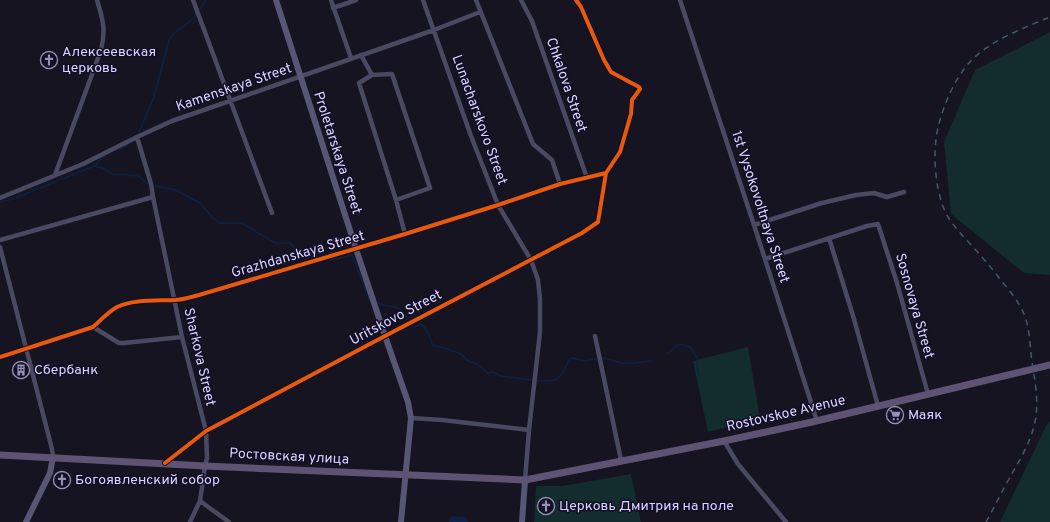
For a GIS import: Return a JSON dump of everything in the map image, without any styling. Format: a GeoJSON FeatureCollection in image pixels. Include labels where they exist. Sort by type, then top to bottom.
{"type":"FeatureCollection","features":[{"type":"Feature","properties":{"kind":"main road","name":"Proletarskaya Street"},"geometry":{"type":"LineString","coordinates":[[276,0],[356,249],[408,402],[411,418],[407,475],[401,522]]}},
{"type":"Feature","properties":{"kind":"main road","name":"Rostovskoe Avenue"},"geometry":{"type":"LineString","coordinates":[[525,480],[817,421],[1050,365]]}},
{"type":"Feature","properties":{"kind":"main road","name":"Ростовская улица"},"geometry":{"type":"LineString","coordinates":[[0,455],[205,466],[525,480]]}},
{"type":"Feature","properties":{"kind":"main road"},"geometry":{"type":"LineString","coordinates":[[26,522],[50,473],[52,458]]}},
{"type":"Feature","properties":{"kind":"main road"},"geometry":{"type":"LineString","coordinates":[[522,522],[525,480]]}},
{"type":"Feature","properties":{"kind":"street"},"geometry":{"type":"LineString","coordinates":[[55,175],[101,50],[104,25],[97,0]]}},
{"type":"Feature","properties":{"kind":"street"},"geometry":{"type":"LineString","coordinates":[[193,0],[272,213]]}},
{"type":"Feature","properties":{"kind":"street"},"geometry":{"type":"LineString","coordinates":[[331,0],[351,58]]}},
{"type":"Feature","properties":{"kind":"street"},"geometry":{"type":"LineString","coordinates":[[334,8],[356,0]]}},
{"type":"Feature","properties":{"kind":"street","name":"Lunacharskovo Street"},"geometry":{"type":"LineString","coordinates":[[423,0],[471,136],[498,205],[531,260],[538,280],[540,299],[540,332],[525,480]]}},
{"type":"Feature","properties":{"kind":"street"},"geometry":{"type":"LineString","coordinates":[[476,0],[533,144],[552,160],[560,184]]}},
{"type":"Feature","properties":{"kind":"street","name":"Chkalova Street"},"geometry":{"type":"LineString","coordinates":[[521,0],[532,21],[587,178]]}},
{"type":"Feature","properties":{"kind":"street"},"geometry":{"type":"LineString","coordinates":[[576,0],[581,7],[611,72],[639,87],[640,89],[632,100],[631,114],[620,152],[606,174]]}},
{"type":"Feature","properties":{"kind":"street","name":"1st Vysokovoltnaya Street"},"geometry":{"type":"LineString","coordinates":[[680,0],[817,421]]}},
{"type":"Feature","properties":{"kind":"street","name":"Kamenskaya Street"},"geometry":{"type":"LineString","coordinates":[[0,198],[83,164],[172,121],[434,30],[480,12]]}},
{"type":"Feature","properties":{"kind":"street"},"geometry":{"type":"LineString","coordinates":[[361,55],[372,75]]}},
{"type":"Feature","properties":{"kind":"street"},"geometry":{"type":"LineString","coordinates":[[396,200],[430,188],[392,74],[372,75],[359,83],[396,200],[405,234]]}},
{"type":"Feature","properties":{"kind":"street","name":"Sharkova Street"},"geometry":{"type":"LineString","coordinates":[[137,137],[152,184],[153,197],[182,337],[206,431],[207,458],[200,501],[190,522]]}},
{"type":"Feature","properties":{"kind":"street","name":"Grazhdanskaya Street"},"geometry":{"type":"LineString","coordinates":[[0,357],[94,327],[117,307],[125,304],[175,300],[199,295],[405,234],[560,184],[606,174]]}},
{"type":"Feature","properties":{"kind":"street","name":"Uritskovo Street"},"geometry":{"type":"LineString","coordinates":[[165,463],[206,431],[582,233],[598,222],[606,174]]}},
{"type":"Feature","properties":{"kind":"street"},"geometry":{"type":"LineString","coordinates":[[754,225],[822,203],[856,195],[874,193],[887,197],[904,192]]}},
{"type":"Feature","properties":{"kind":"street"},"geometry":{"type":"LineString","coordinates":[[0,240],[153,197]]}},
{"type":"Feature","properties":{"kind":"street","name":"Sosnovaya Street"},"geometry":{"type":"LineString","coordinates":[[829,238],[878,224],[928,394]]}},
{"type":"Feature","properties":{"kind":"street"},"geometry":{"type":"LineString","coordinates":[[765,259],[829,238],[854,319],[878,406]]}},
{"type":"Feature","properties":{"kind":"street"},"geometry":{"type":"LineString","coordinates":[[0,247],[25,349],[52,449],[52,458]]}},
{"type":"Feature","properties":{"kind":"street"},"geometry":{"type":"LineString","coordinates":[[94,327],[119,343],[124,344],[182,337]]}},
{"type":"Feature","properties":{"kind":"street"},"geometry":{"type":"LineString","coordinates":[[595,336],[620,460]]}},
{"type":"Feature","properties":{"kind":"street"},"geometry":{"type":"LineString","coordinates":[[411,418],[529,430]]}},
{"type":"Feature","properties":{"kind":"street"},"geometry":{"type":"LineString","coordinates":[[724,441],[738,464],[786,522]]}},
{"type":"Feature","properties":{"kind":"street"},"geometry":{"type":"LineString","coordinates":[[200,501],[229,522]]}},
{"type":"Feature","properties":{"kind":"green space"},"geometry":{"type":"Polygon","coordinates":[[[1050,32],[1050,275],[1024,273],[951,214],[944,142],[975,70],[1050,32]]]}},
{"type":"Feature","properties":{"kind":"green space"},"geometry":{"type":"Polygon","coordinates":[[[748,347],[760,419],[708,432],[693,361],[748,347]]]}},
{"type":"Feature","properties":{"kind":"green space"},"geometry":{"type":"Polygon","coordinates":[[[1050,421],[1050,522],[1000,522],[1046,426],[1050,421]]]}},
{"type":"Feature","properties":{"kind":"green space"},"geometry":{"type":"Polygon","coordinates":[[[631,474],[641,522],[534,522],[536,486],[562,486],[631,474]]]}},
{"type":"Feature","properties":{"kind":"water"},"geometry":{"type":"Polygon","coordinates":[[[452,516],[466,517],[468,522],[449,522],[452,516]]]}},
{"type":"Feature","properties":{"kind":"waterway"},"geometry":{"type":"LineString","coordinates":[[200,9],[206,0]]}},
{"type":"Feature","properties":{"kind":"waterway"},"geometry":{"type":"LineString","coordinates":[[139,132],[154,97],[169,40],[173,34],[195,17],[195,12]]}},
{"type":"Feature","properties":{"kind":"waterway"},"geometry":{"type":"LineString","coordinates":[[119,150],[135,140]]}},
{"type":"Feature","properties":{"kind":"waterway"},"geometry":{"type":"LineString","coordinates":[[94,166],[104,157]]}},
{"type":"Feature","properties":{"kind":"waterway"},"geometry":{"type":"LineString","coordinates":[[0,202],[13,199],[94,166],[103,168],[114,175],[120,174],[138,176],[148,184]]}},
{"type":"Feature","properties":{"kind":"waterway"},"geometry":{"type":"LineString","coordinates":[[155,186],[176,190],[200,203],[213,218],[220,223],[242,223],[275,243],[290,243],[295,248],[296,257],[298,259],[316,253],[321,253],[323,255]]}},
{"type":"Feature","properties":{"kind":"waterway"},"geometry":{"type":"LineString","coordinates":[[329,261],[352,255],[369,299]]}},
{"type":"Feature","properties":{"kind":"waterway"},"geometry":{"type":"LineString","coordinates":[[378,303],[398,308],[408,320]]}},
{"type":"Feature","properties":{"kind":"waterway"},"geometry":{"type":"LineString","coordinates":[[411,326],[415,327],[420,324],[427,331],[433,346],[442,347],[461,354],[468,361],[475,363],[488,373],[492,372],[501,376],[531,380]]}},
{"type":"Feature","properties":{"kind":"waterway"},"geometry":{"type":"LineString","coordinates":[[667,354],[680,344],[690,347],[698,359],[697,367],[699,375]]}},
{"type":"Feature","properties":{"kind":"waterway"},"geometry":{"type":"LineString","coordinates":[[538,381],[555,380],[562,374],[569,360],[572,358],[585,361],[596,359]]}},
{"type":"Feature","properties":{"kind":"waterway"},"geometry":{"type":"LineString","coordinates":[[603,358],[622,363],[652,361]]}},
{"type":"Feature","properties":{"kind":"railway"},"geometry":{"type":"LineString","coordinates":[[986,522],[1031,437],[1035,422],[1037,407],[1036,392],[1029,335],[1022,310],[1011,292],[948,217],[940,197],[936,174],[936,138],[946,102],[959,77],[969,63],[977,55],[996,42],[1050,17]]}},
{"type":"Feature","properties":{"kind":"cycle path"},"geometry":{"type":"LineString","coordinates":[[165,463],[206,431],[582,233],[598,222],[606,173],[620,152],[631,114],[632,100],[640,89],[639,87],[611,72],[604,60],[581,7],[576,0]]}},
{"type":"Feature","properties":{"kind":"cycle path"},"geometry":{"type":"LineString","coordinates":[[0,357],[93,327],[111,311],[124,304],[145,301],[178,300],[199,295],[405,234],[560,184],[606,173]]}},
{"type":"Feature","properties":{"kind":"place","name":"Алексеевская церковь"},"geometry":{"type":"Point","coordinates":[49,60]}},
{"type":"Feature","properties":{"kind":"place","name":"Сбербанк"},"geometry":{"type":"Point","coordinates":[21,370]}},
{"type":"Feature","properties":{"kind":"place","name":"Маяк"},"geometry":{"type":"Point","coordinates":[895,415]}},
{"type":"Feature","properties":{"kind":"place","name":"Богоявленский собор"},"geometry":{"type":"Point","coordinates":[62,480]}},
{"type":"Feature","properties":{"kind":"place","name":"Церковь Дмитрия на поле"},"geometry":{"type":"Point","coordinates":[546,506]}}]}
